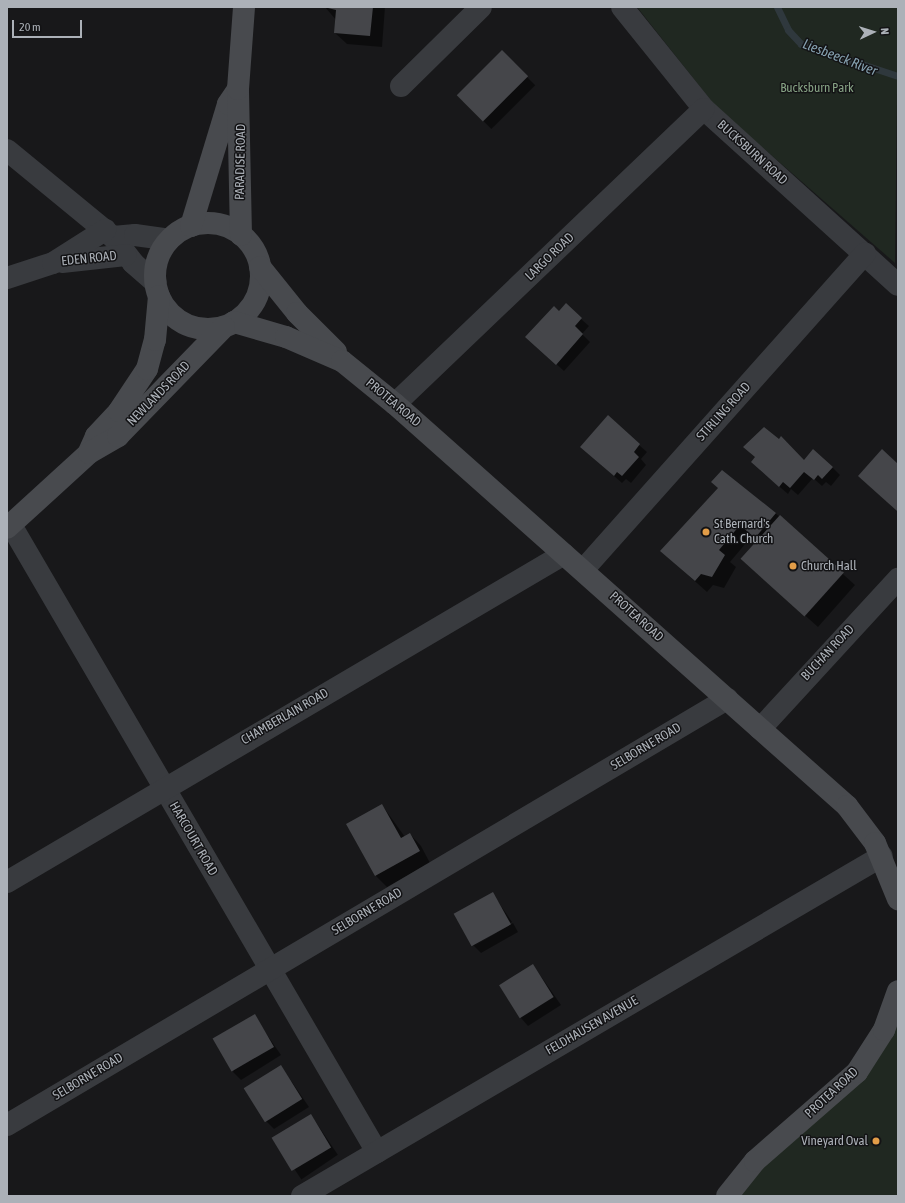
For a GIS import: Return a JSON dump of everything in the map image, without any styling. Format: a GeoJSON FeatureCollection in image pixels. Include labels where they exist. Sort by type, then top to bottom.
{"type":"FeatureCollection","features":[{"type":"Feature","properties":{"kind":"main road","name":"PARADISE ROAD"},"geometry":{"type":"LineString","coordinates":[[241,235],[238,89],[244,7]]}},
{"type":"Feature","properties":{"kind":"main road","name":"PARADISE ROAD"},"geometry":{"type":"LineString","coordinates":[[191,226],[228,104],[238,89]]}},
{"type":"Feature","properties":{"kind":"main road"},"geometry":{"type":"LineString","coordinates":[[218,224],[241,235],[252,247],[260,267],[257,297],[229,325],[198,329],[181,322],[157,289],[158,260],[169,240],[191,226],[218,224]]}},
{"type":"Feature","properties":{"kind":"main road","name":"PROTEA ROAD"},"geometry":{"type":"LineString","coordinates":[[260,267],[342,361],[395,404],[847,806],[882,856],[898,899]]}},
{"type":"Feature","properties":{"kind":"main road","name":"NEWLANDS ROAD"},"geometry":{"type":"LineString","coordinates":[[88,453],[96,436],[119,411],[147,369],[155,340],[157,289]]}},
{"type":"Feature","properties":{"kind":"main road","name":"PROTEA ROAD"},"geometry":{"type":"LineString","coordinates":[[229,325],[286,337],[342,361]]}},
{"type":"Feature","properties":{"kind":"main road","name":"NEWLANDS ROAD"},"geometry":{"type":"LineString","coordinates":[[9,526],[88,453],[118,436],[229,325]]}},
{"type":"Feature","properties":{"kind":"main road","name":"PROTEA ROAD"},"geometry":{"type":"LineString","coordinates":[[727,1196],[755,1161],[857,1072],[884,1030],[898,991]]}},
{"type":"Feature","properties":{"kind":"street"},"geometry":{"type":"LineString","coordinates":[[400,86],[481,7]]}},
{"type":"Feature","properties":{"kind":"street","name":"BUCKSBURN ROAD"},"geometry":{"type":"LineString","coordinates":[[622,7],[704,109],[898,285]]}},
{"type":"Feature","properties":{"kind":"street","name":"LARGO ROAD"},"geometry":{"type":"LineString","coordinates":[[395,404],[704,109]]}},
{"type":"Feature","properties":{"kind":"street"},"geometry":{"type":"LineString","coordinates":[[7,150],[109,234],[157,289]]}},
{"type":"Feature","properties":{"kind":"street"},"geometry":{"type":"LineString","coordinates":[[109,234],[135,235],[169,240]]}},
{"type":"Feature","properties":{"kind":"street","name":"EDEN ROAD"},"geometry":{"type":"LineString","coordinates":[[7,278],[53,263],[109,234]]}},
{"type":"Feature","properties":{"kind":"street","name":"STIRLING ROAD"},"geometry":{"type":"LineString","coordinates":[[583,570],[865,254]]}},
{"type":"Feature","properties":{"kind":"street","name":"EDEN ROAD"},"geometry":{"type":"LineString","coordinates":[[53,263],[126,255]]}},
{"type":"Feature","properties":{"kind":"street","name":"HARCOURT ROAD"},"geometry":{"type":"LineString","coordinates":[[9,526],[377,1152]]}},
{"type":"Feature","properties":{"kind":"street","name":"CHAMBERLAIN ROAD"},"geometry":{"type":"LineString","coordinates":[[7,882],[564,554]]}},
{"type":"Feature","properties":{"kind":"street","name":"BUCHAN ROAD"},"geometry":{"type":"LineString","coordinates":[[760,729],[898,579]]}},
{"type":"Feature","properties":{"kind":"street","name":"SELBORNE ROAD"},"geometry":{"type":"LineString","coordinates":[[7,1125],[727,698]]}},
{"type":"Feature","properties":{"kind":"street","name":"FELDHAUSEN AVENUE"},"geometry":{"type":"LineString","coordinates":[[302,1196],[882,856]]}},
{"type":"Feature","properties":{"kind":"green space","name":"Bucksburn Park"},"geometry":{"type":"Polygon","coordinates":[[[637,7],[898,7],[895,263],[716,107],[637,7]]]}},
{"type":"Feature","properties":{"kind":"green space"},"geometry":{"type":"Polygon","coordinates":[[[898,991],[898,1196],[727,1196],[845,1086],[898,991]]]}},
{"type":"Feature","properties":{"kind":"building"},"geometry":{"type":"Polygon","coordinates":[[[324,7],[373,7],[370,36],[334,33],[336,10],[324,7]]]}},
{"type":"Feature","properties":{"kind":"building"},"geometry":{"type":"Polygon","coordinates":[[[502,50],[528,76],[483,121],[457,95],[502,50]]]}},
{"type":"Feature","properties":{"kind":"building"},"geometry":{"type":"Polygon","coordinates":[[[566,303],[582,318],[575,326],[583,334],[556,365],[525,337],[554,306],[559,311],[566,303]]]}},
{"type":"Feature","properties":{"kind":"building"},"geometry":{"type":"Polygon","coordinates":[[[608,415],[640,444],[634,452],[639,457],[622,476],[617,472],[614,476],[580,447],[608,415]]]}},
{"type":"Feature","properties":{"kind":"building"},"geometry":{"type":"Polygon","coordinates":[[[764,427],[779,439],[781,436],[804,460],[813,449],[833,467],[822,479],[818,475],[814,480],[804,472],[790,488],[783,482],[779,487],[751,462],[755,457],[743,447],[764,427]]]}},
{"type":"Feature","properties":{"kind":"building"},"geometry":{"type":"Polygon","coordinates":[[[882,449],[898,464],[897,511],[858,476],[882,449]]]}},
{"type":"Feature","properties":{"kind":"building","name":"St Bernard's Cath. Church"},"geometry":{"type":"Polygon","coordinates":[[[722,470],[776,513],[755,538],[740,525],[719,550],[725,555],[712,577],[701,574],[695,581],[660,551],[718,488],[711,482],[722,470]]]}},
{"type":"Feature","properties":{"kind":"building","name":"Church Hall"},"geometry":{"type":"Polygon","coordinates":[[[780,515],[844,573],[804,616],[741,559],[780,515]]]}},
{"type":"Feature","properties":{"kind":"building"},"geometry":{"type":"Polygon","coordinates":[[[382,804],[401,838],[410,833],[420,851],[375,876],[346,824],[382,804]]]}},
{"type":"Feature","properties":{"kind":"building"},"geometry":{"type":"Polygon","coordinates":[[[493,892],[511,924],[472,946],[454,914],[493,892]]]}},
{"type":"Feature","properties":{"kind":"building"},"geometry":{"type":"Polygon","coordinates":[[[533,964],[554,997],[520,1018],[499,985],[533,964]]]}},
{"type":"Feature","properties":{"kind":"building"},"geometry":{"type":"Polygon","coordinates":[[[255,1014],[274,1047],[232,1071],[213,1038],[255,1014]]]}},
{"type":"Feature","properties":{"kind":"building"},"geometry":{"type":"Polygon","coordinates":[[[281,1065],[302,1099],[265,1122],[244,1088],[281,1065]]]}},
{"type":"Feature","properties":{"kind":"building"},"geometry":{"type":"Polygon","coordinates":[[[311,1114],[331,1147],[292,1171],[272,1138],[311,1114]]]}},
{"type":"Feature","properties":{"kind":"waterway","name":"Liesbeeck River"},"geometry":{"type":"LineString","coordinates":[[777,7],[788,30],[801,44],[898,76]]}},
{"type":"Feature","properties":{"kind":"place","name":"St Bernard's Cath. Church"},"geometry":{"type":"Point","coordinates":[706,532]}},
{"type":"Feature","properties":{"kind":"place","name":"Church Hall"},"geometry":{"type":"Point","coordinates":[793,566]}},
{"type":"Feature","properties":{"kind":"place","name":"Vineyard Oval"},"geometry":{"type":"Point","coordinates":[876,1141]}}]}
